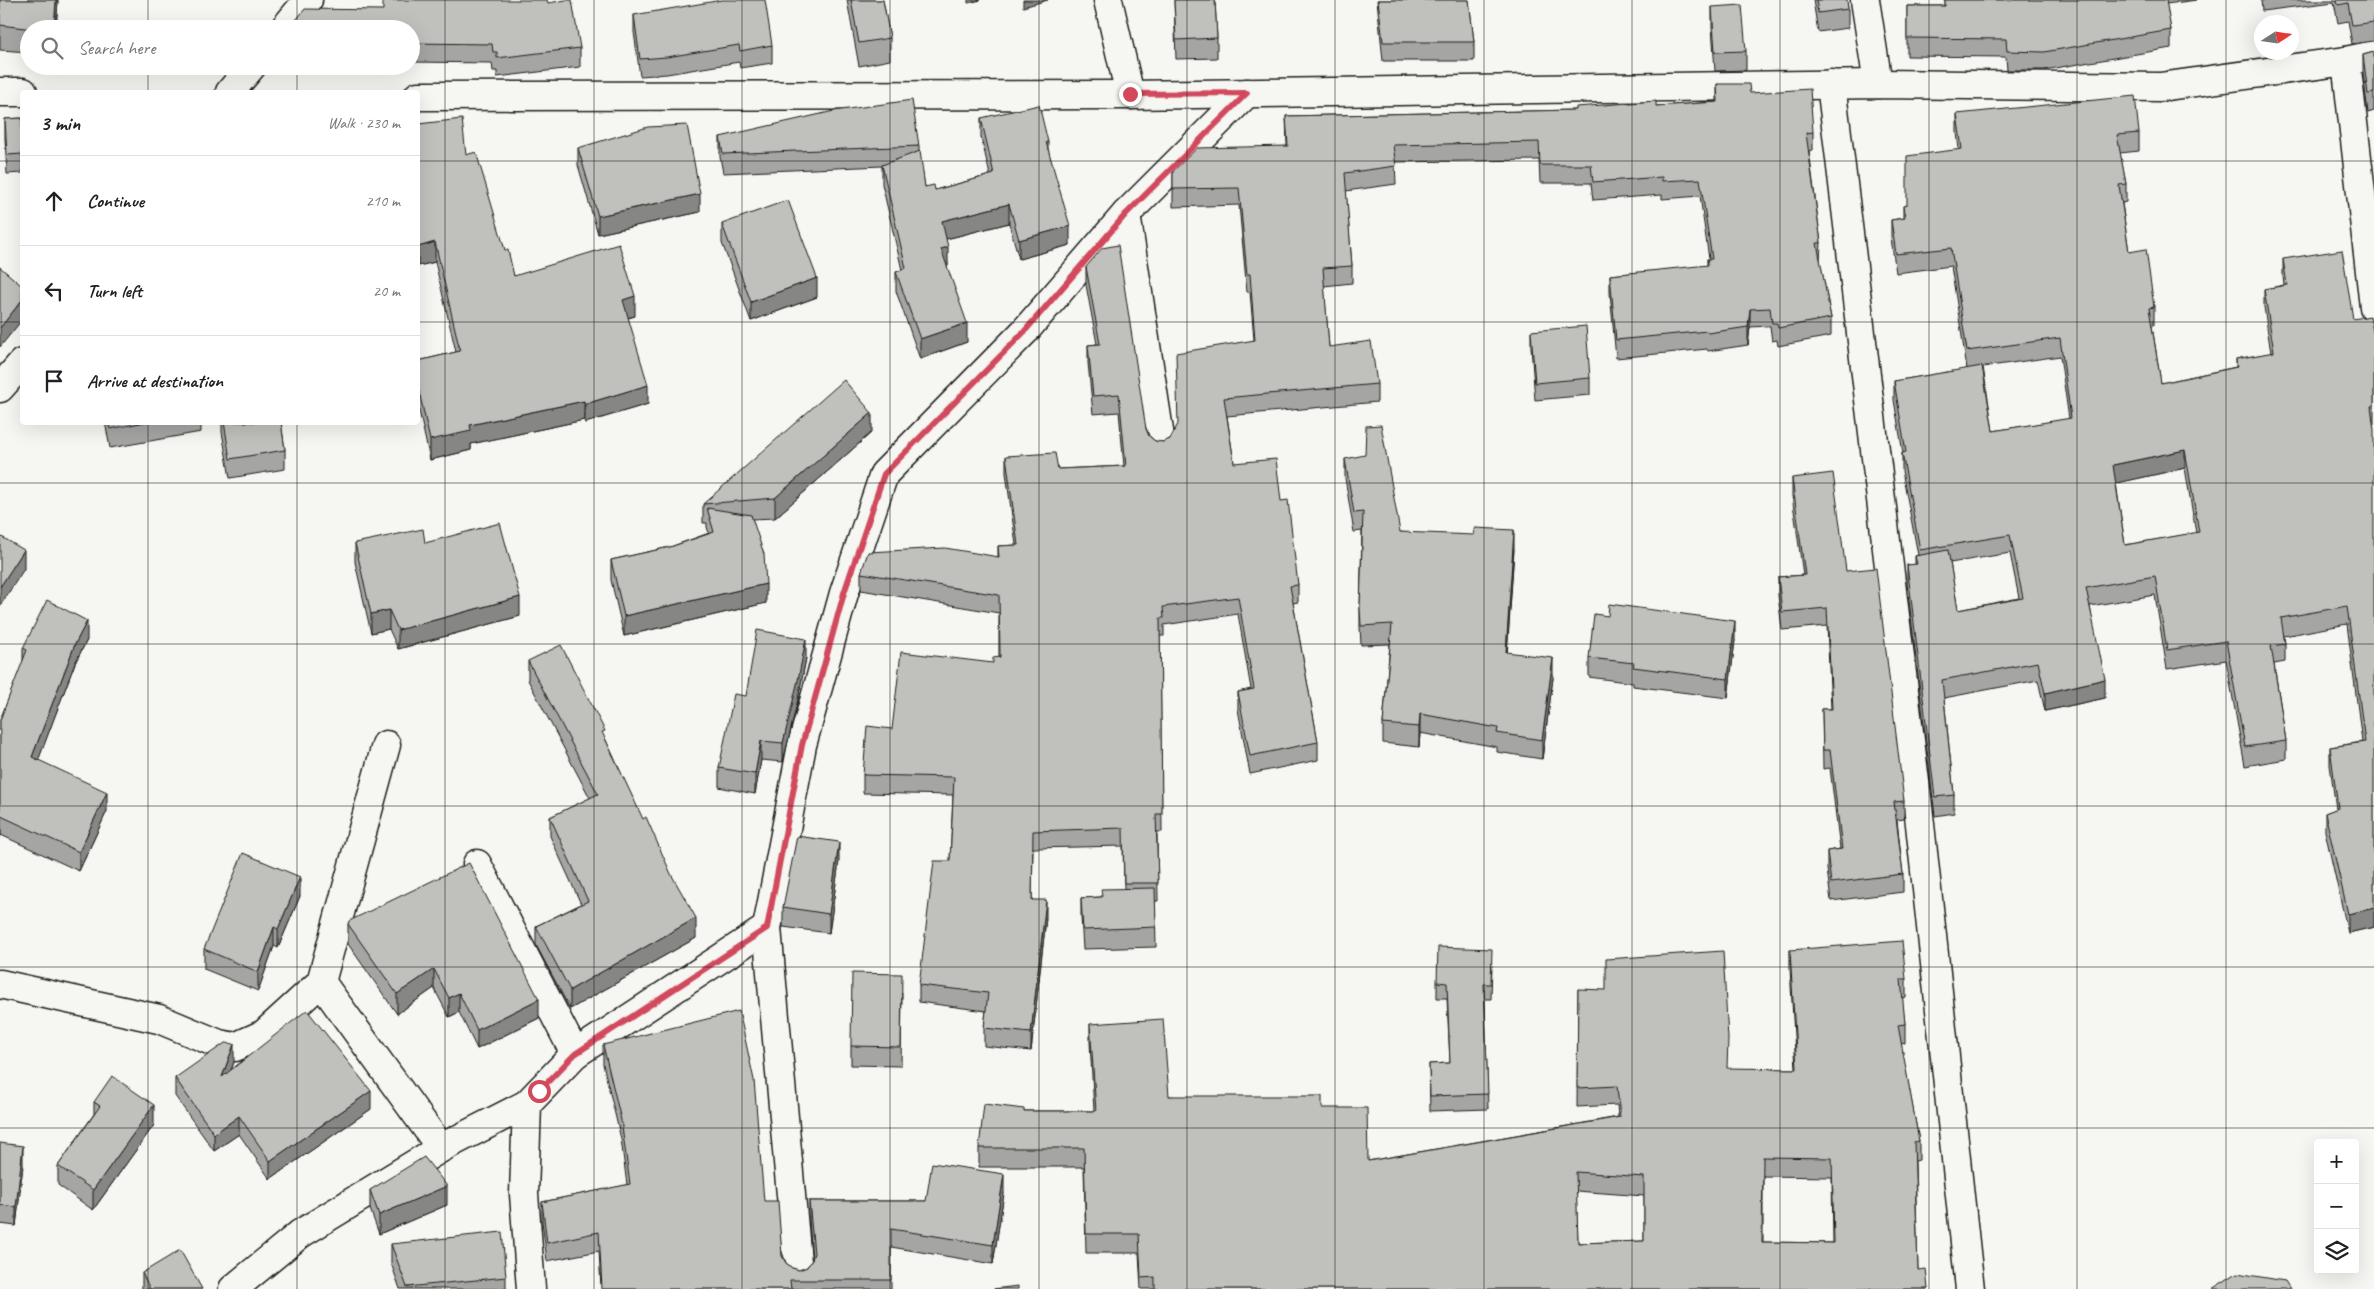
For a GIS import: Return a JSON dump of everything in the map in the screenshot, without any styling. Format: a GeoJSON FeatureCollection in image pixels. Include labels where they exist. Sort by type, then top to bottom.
{"type":"FeatureCollection","features":[{"type":"Feature","properties":{"kind":"street"},"geometry":{"type":"LineString","coordinates":[[291,20],[308,0]]}},
{"type":"Feature","properties":{"kind":"street"},"geometry":{"type":"LineString","coordinates":[[1108,0],[1130,94]]}},
{"type":"Feature","properties":{"kind":"street"},"geometry":{"type":"LineString","coordinates":[[1865,0],[1878,84]]}},
{"type":"Feature","properties":{"kind":"street"},"geometry":{"type":"LineString","coordinates":[[420,96],[1130,94],[1831,84],[2160,88],[2346,61],[2374,55]]}},
{"type":"Feature","properties":{"kind":"street"},"geometry":{"type":"LineString","coordinates":[[2346,61],[2374,307]]}},
{"type":"Feature","properties":{"kind":"street"},"geometry":{"type":"LineString","coordinates":[[232,90],[244,75]]}},
{"type":"Feature","properties":{"kind":"street"},"geometry":{"type":"LineString","coordinates":[[1831,84],[1919,814],[1970,1289]]}},
{"type":"Feature","properties":{"kind":"street"},"geometry":{"type":"LineString","coordinates":[[0,92],[20,92]]}},
{"type":"Feature","properties":{"kind":"street"},"geometry":{"type":"LineString","coordinates":[[798,1273],[767,928],[802,745],[844,593],[884,474],[1024,332],[1126,214],[1247,93]]}},
{"type":"Feature","properties":{"kind":"street"},"geometry":{"type":"LineString","coordinates":[[1126,214],[1161,444]]}},
{"type":"Feature","properties":{"kind":"street"},"geometry":{"type":"LineString","coordinates":[[0,388],[20,365]]}},
{"type":"Feature","properties":{"kind":"street"},"geometry":{"type":"LineString","coordinates":[[0,984],[159,1020],[219,1044],[235,1047],[264,1034],[321,982],[386,745]]}},
{"type":"Feature","properties":{"kind":"street"},"geometry":{"type":"LineString","coordinates":[[477,864],[575,1054]]}},
{"type":"Feature","properties":{"kind":"street"},"geometry":{"type":"LineString","coordinates":[[232,1289],[300,1234],[441,1148],[527,1104],[575,1054],[767,928]]}},
{"type":"Feature","properties":{"kind":"street"},"geometry":{"type":"LineString","coordinates":[[321,982],[441,1148]]}},
{"type":"Feature","properties":{"kind":"street"},"geometry":{"type":"LineString","coordinates":[[527,1104],[524,1194],[531,1289]]}},
{"type":"Feature","properties":{"kind":"building"},"geometry":{"type":"Polygon","coordinates":[[[0,0],[56,0],[55,20],[20,20],[20,27],[0,25],[0,0]]]}},
{"type":"Feature","properties":{"kind":"building"},"geometry":{"type":"Polygon","coordinates":[[[383,0],[547,0],[548,3],[572,0],[580,48],[497,58],[497,52],[493,52],[492,44],[420,43],[420,20],[296,20],[305,9],[383,10],[383,0]]]}},
{"type":"Feature","properties":{"kind":"building"},"geometry":{"type":"Polygon","coordinates":[[[722,0],[765,0],[772,45],[740,51],[739,45],[667,57],[640,59],[634,15],[722,0]]]}},
{"type":"Feature","properties":{"kind":"building"},"geometry":{"type":"Polygon","coordinates":[[[851,0],[883,0],[890,38],[859,43],[851,0]]]}},
{"type":"Feature","properties":{"kind":"building"},"geometry":{"type":"Polygon","coordinates":[[[1174,0],[1215,0],[1217,38],[1176,40],[1174,0]]]}},
{"type":"Feature","properties":{"kind":"building"},"geometry":{"type":"Polygon","coordinates":[[[1378,0],[1469,0],[1474,42],[1383,42],[1378,0]]]}},
{"type":"Feature","properties":{"kind":"building"},"geometry":{"type":"Polygon","coordinates":[[[1816,0],[1847,0],[1848,9],[1818,13],[1816,0]]]}},
{"type":"Feature","properties":{"kind":"building"},"geometry":{"type":"Polygon","coordinates":[[[1945,0],[2166,0],[2171,30],[2044,52],[2007,51],[2006,39],[1907,38],[1907,6],[1945,6],[1945,0]]]}},
{"type":"Feature","properties":{"kind":"building"},"geometry":{"type":"Polygon","coordinates":[[[2337,0],[2374,0],[2374,22],[2352,25],[2348,3],[2338,5],[2337,0]]]}},
{"type":"Feature","properties":{"kind":"building"},"geometry":{"type":"Polygon","coordinates":[[[1742,5],[1746,51],[1715,52],[1712,7],[1742,5]]]}},
{"type":"Feature","properties":{"kind":"building"},"geometry":{"type":"Polygon","coordinates":[[[2374,52],[2374,93],[2368,94],[2363,55],[2374,52]]]}},
{"type":"Feature","properties":{"kind":"building"},"geometry":{"type":"Polygon","coordinates":[[[1717,84],[1749,84],[1750,93],[1810,89],[1813,132],[1806,133],[1821,243],[1817,243],[1831,318],[1778,328],[1777,323],[1772,323],[1770,308],[1750,309],[1748,327],[1708,333],[1707,331],[1616,340],[1610,275],[1708,265],[1707,259],[1712,259],[1700,179],[1662,181],[1662,177],[1593,182],[1591,165],[1540,165],[1539,142],[1393,145],[1396,166],[1345,173],[1352,266],[1323,268],[1329,347],[1371,341],[1377,384],[1224,398],[1234,463],[1276,459],[1281,501],[1288,500],[1298,585],[1290,586],[1318,742],[1250,756],[1238,692],[1254,689],[1238,597],[1163,607],[1164,618],[1160,618],[1162,814],[1156,814],[1158,883],[1124,883],[1123,828],[1033,831],[1032,900],[1046,900],[1031,1033],[984,1028],[988,993],[919,985],[934,861],[950,861],[954,777],[863,775],[867,726],[892,729],[901,652],[993,663],[993,658],[1000,657],[999,595],[861,573],[868,552],[945,548],[999,557],[998,546],[1018,545],[1006,456],[1055,453],[1058,469],[1126,466],[1119,394],[1093,396],[1088,345],[1100,344],[1086,267],[1102,248],[1118,245],[1146,429],[1149,436],[1155,441],[1163,442],[1170,439],[1178,424],[1176,353],[1255,340],[1250,274],[1247,274],[1239,188],[1173,189],[1173,171],[1197,148],[1288,146],[1286,116],[1576,110],[1576,107],[1656,101],[1656,106],[1718,102],[1717,84]]]}},
{"type":"Feature","properties":{"kind":"building"},"geometry":{"type":"Polygon","coordinates":[[[2135,96],[2139,133],[2117,135],[2126,184],[2119,185],[2129,252],[2146,249],[2154,307],[2149,308],[2161,383],[2237,367],[2236,359],[2274,352],[2264,289],[2287,285],[2283,259],[2342,250],[2353,319],[2370,316],[2374,337],[2374,406],[2371,406],[2374,430],[2374,908],[2348,914],[2325,813],[2338,808],[2330,747],[2365,742],[2347,606],[2281,618],[2285,644],[2271,646],[2286,741],[2245,747],[2226,641],[2167,650],[2155,576],[2086,588],[2105,679],[2045,693],[2038,662],[1942,680],[1954,795],[1935,797],[1907,565],[1917,564],[1915,556],[1948,550],[1958,610],[2023,598],[2010,535],[1920,550],[1902,453],[1906,452],[1894,381],[1982,366],[1993,431],[2071,418],[2060,338],[1967,351],[1951,248],[1896,254],[1891,220],[1905,218],[1903,206],[1907,205],[1907,156],[1962,149],[1957,114],[2135,96]],[[2185,450],[2113,465],[2125,545],[2199,532],[2185,450]]]}},
{"type":"Feature","properties":{"kind":"building"},"geometry":{"type":"Polygon","coordinates":[[[912,100],[919,146],[723,154],[720,137],[834,111],[912,100]]]}},
{"type":"Feature","properties":{"kind":"building"},"geometry":{"type":"Polygon","coordinates":[[[1039,105],[1048,142],[1046,142],[1070,226],[1019,240],[1009,204],[942,221],[948,247],[941,249],[967,323],[920,339],[896,272],[906,268],[882,165],[920,151],[925,187],[934,185],[935,190],[994,174],[981,118],[1039,105]]]}},
{"type":"Feature","properties":{"kind":"building"},"geometry":{"type":"Polygon","coordinates":[[[20,118],[20,154],[7,155],[5,119],[20,118]]]}},
{"type":"Feature","properties":{"kind":"building"},"geometry":{"type":"Polygon","coordinates":[[[462,119],[466,155],[476,152],[505,250],[508,250],[514,276],[619,244],[635,296],[623,300],[648,385],[585,404],[584,401],[470,425],[471,431],[430,440],[420,396],[420,361],[460,351],[435,242],[420,246],[420,124],[462,119]]]}},
{"type":"Feature","properties":{"kind":"building"},"geometry":{"type":"Polygon","coordinates":[[[687,125],[700,194],[598,216],[578,148],[648,127],[687,125]]]}},
{"type":"Feature","properties":{"kind":"building"},"geometry":{"type":"Polygon","coordinates":[[[788,200],[817,278],[751,302],[722,224],[788,200]]]}},
{"type":"Feature","properties":{"kind":"building"},"geometry":{"type":"Polygon","coordinates":[[[0,267],[20,284],[20,303],[0,328],[0,267]]]}},
{"type":"Feature","properties":{"kind":"building"},"geometry":{"type":"Polygon","coordinates":[[[1586,326],[1590,378],[1535,383],[1531,331],[1586,326]]]}},
{"type":"Feature","properties":{"kind":"building"},"geometry":{"type":"Polygon","coordinates":[[[844,380],[872,413],[775,498],[703,504],[844,380]]]}},
{"type":"Feature","properties":{"kind":"building"},"geometry":{"type":"Polygon","coordinates":[[[109,425],[130,425],[110,429],[109,425]]]}},
{"type":"Feature","properties":{"kind":"building"},"geometry":{"type":"Polygon","coordinates":[[[224,425],[281,425],[285,450],[230,459],[224,425]]]}},
{"type":"Feature","properties":{"kind":"building"},"geometry":{"type":"Polygon","coordinates":[[[1381,425],[1400,532],[1474,535],[1475,528],[1514,530],[1506,652],[1553,658],[1542,740],[1497,733],[1498,728],[1420,714],[1419,727],[1383,724],[1392,624],[1361,626],[1363,512],[1354,513],[1345,459],[1365,455],[1366,426],[1381,425]]]}},
{"type":"Feature","properties":{"kind":"building"},"geometry":{"type":"Polygon","coordinates":[[[1833,473],[1846,571],[1876,568],[1904,801],[1894,802],[1903,874],[1831,883],[1827,851],[1842,849],[1830,750],[1823,750],[1822,709],[1832,709],[1827,608],[1782,612],[1778,577],[1805,575],[1792,478],[1833,473]]]}},
{"type":"Feature","properties":{"kind":"building"},"geometry":{"type":"Polygon","coordinates":[[[707,508],[751,515],[764,554],[766,584],[624,616],[611,560],[670,547],[714,532],[707,508]]]}},
{"type":"Feature","properties":{"kind":"building"},"geometry":{"type":"Polygon","coordinates":[[[500,523],[520,597],[398,630],[389,610],[371,614],[355,543],[423,529],[425,543],[500,523]]]}},
{"type":"Feature","properties":{"kind":"building"},"geometry":{"type":"Polygon","coordinates":[[[0,536],[24,550],[0,587],[0,536]]]}},
{"type":"Feature","properties":{"kind":"building"},"geometry":{"type":"Polygon","coordinates":[[[47,600],[87,621],[75,644],[32,757],[107,792],[79,852],[1,816],[0,818],[0,720],[27,650],[23,648],[47,600]]]}},
{"type":"Feature","properties":{"kind":"building"},"geometry":{"type":"Polygon","coordinates":[[[1609,604],[1735,621],[1728,679],[1633,667],[1634,663],[1589,658],[1594,614],[1608,616],[1609,604]]]}},
{"type":"Feature","properties":{"kind":"building"},"geometry":{"type":"Polygon","coordinates":[[[757,630],[806,639],[783,743],[761,741],[755,774],[719,768],[734,694],[746,696],[757,630]]]}},
{"type":"Feature","properties":{"kind":"building"},"geometry":{"type":"Polygon","coordinates":[[[561,645],[605,731],[602,732],[643,819],[646,817],[671,874],[696,918],[570,990],[536,926],[588,901],[550,817],[598,794],[528,661],[561,645]]]}},
{"type":"Feature","properties":{"kind":"building"},"geometry":{"type":"Polygon","coordinates":[[[797,836],[839,842],[829,914],[783,907],[797,836]]]}},
{"type":"Feature","properties":{"kind":"building"},"geometry":{"type":"Polygon","coordinates":[[[243,853],[300,877],[278,929],[274,927],[258,972],[204,949],[243,853]]]}},
{"type":"Feature","properties":{"kind":"building"},"geometry":{"type":"Polygon","coordinates":[[[469,863],[539,999],[477,1030],[459,993],[449,998],[434,969],[397,994],[348,924],[349,921],[469,863]]]}},
{"type":"Feature","properties":{"kind":"building"},"geometry":{"type":"Polygon","coordinates":[[[1155,888],[1156,927],[1083,930],[1081,898],[1102,897],[1101,889],[1155,888]]]}},
{"type":"Feature","properties":{"kind":"building"},"geometry":{"type":"Polygon","coordinates":[[[1902,941],[1906,979],[1901,979],[1905,1024],[1898,1025],[1919,1141],[1914,1142],[1918,1270],[1926,1269],[1928,1289],[1155,1289],[1155,1277],[1141,1278],[1139,1234],[1086,1234],[1084,1148],[979,1148],[984,1104],[1024,1109],[1024,1111],[1096,1111],[1090,1024],[1163,1019],[1169,1096],[1322,1096],[1322,1108],[1367,1108],[1368,1161],[1620,1117],[1617,1086],[1577,1088],[1578,989],[1606,990],[1606,959],[1723,951],[1728,1039],[1727,1068],[1797,1069],[1790,950],[1902,941]],[[1763,1157],[1762,1242],[1834,1243],[1832,1158],[1763,1157]],[[1576,1172],[1578,1243],[1644,1241],[1644,1177],[1576,1172]]]}},
{"type":"Feature","properties":{"kind":"building"},"geometry":{"type":"Polygon","coordinates":[[[1438,947],[1492,949],[1491,984],[1484,984],[1488,1094],[1430,1096],[1429,1064],[1450,1063],[1447,983],[1437,982],[1438,947]]]}},
{"type":"Feature","properties":{"kind":"building"},"geometry":{"type":"Polygon","coordinates":[[[852,973],[902,974],[901,1047],[851,1046],[852,973]]]}},
{"type":"Feature","properties":{"kind":"building"},"geometry":{"type":"Polygon","coordinates":[[[307,1010],[371,1091],[270,1161],[239,1116],[214,1134],[175,1078],[225,1043],[234,1044],[222,1077],[307,1010]]]}},
{"type":"Feature","properties":{"kind":"building"},"geometry":{"type":"Polygon","coordinates":[[[739,1011],[754,1080],[764,1201],[778,1201],[782,1256],[786,1263],[792,1268],[799,1270],[807,1267],[812,1260],[814,1253],[809,1201],[926,1201],[932,1163],[1004,1174],[993,1245],[891,1229],[891,1280],[790,1280],[791,1289],[602,1289],[599,1232],[547,1243],[542,1202],[630,1184],[621,1120],[603,1045],[739,1011]]]}},
{"type":"Feature","properties":{"kind":"building"},"geometry":{"type":"Polygon","coordinates":[[[112,1076],[154,1105],[93,1190],[58,1166],[100,1106],[94,1102],[112,1076]]]}},
{"type":"Feature","properties":{"kind":"building"},"geometry":{"type":"Polygon","coordinates":[[[0,1143],[23,1146],[16,1207],[0,1205],[0,1143]]]}},
{"type":"Feature","properties":{"kind":"building"},"geometry":{"type":"Polygon","coordinates":[[[424,1157],[447,1186],[379,1215],[370,1190],[424,1157]]]}},
{"type":"Feature","properties":{"kind":"building"},"geometry":{"type":"Polygon","coordinates":[[[502,1232],[506,1277],[407,1287],[391,1244],[502,1232]]]}},
{"type":"Feature","properties":{"kind":"building"},"geometry":{"type":"Polygon","coordinates":[[[180,1250],[202,1289],[150,1289],[142,1273],[180,1250]]]}},
{"type":"Feature","properties":{"kind":"building"},"geometry":{"type":"Polygon","coordinates":[[[2237,1273],[2285,1281],[2290,1289],[2212,1289],[2237,1273]]]}},
{"type":"Feature","properties":{"kind":"building"},"geometry":{"type":"Polygon","coordinates":[[[1018,1286],[1018,1289],[993,1289],[1018,1286]]]}},
{"type":"Feature","properties":{"kind":"route"},"geometry":{"type":"LineString","coordinates":[[539,1091],[575,1054],[767,928],[802,745],[844,593],[884,474],[1024,332],[1126,214],[1247,93],[1130,94]]}}]}
